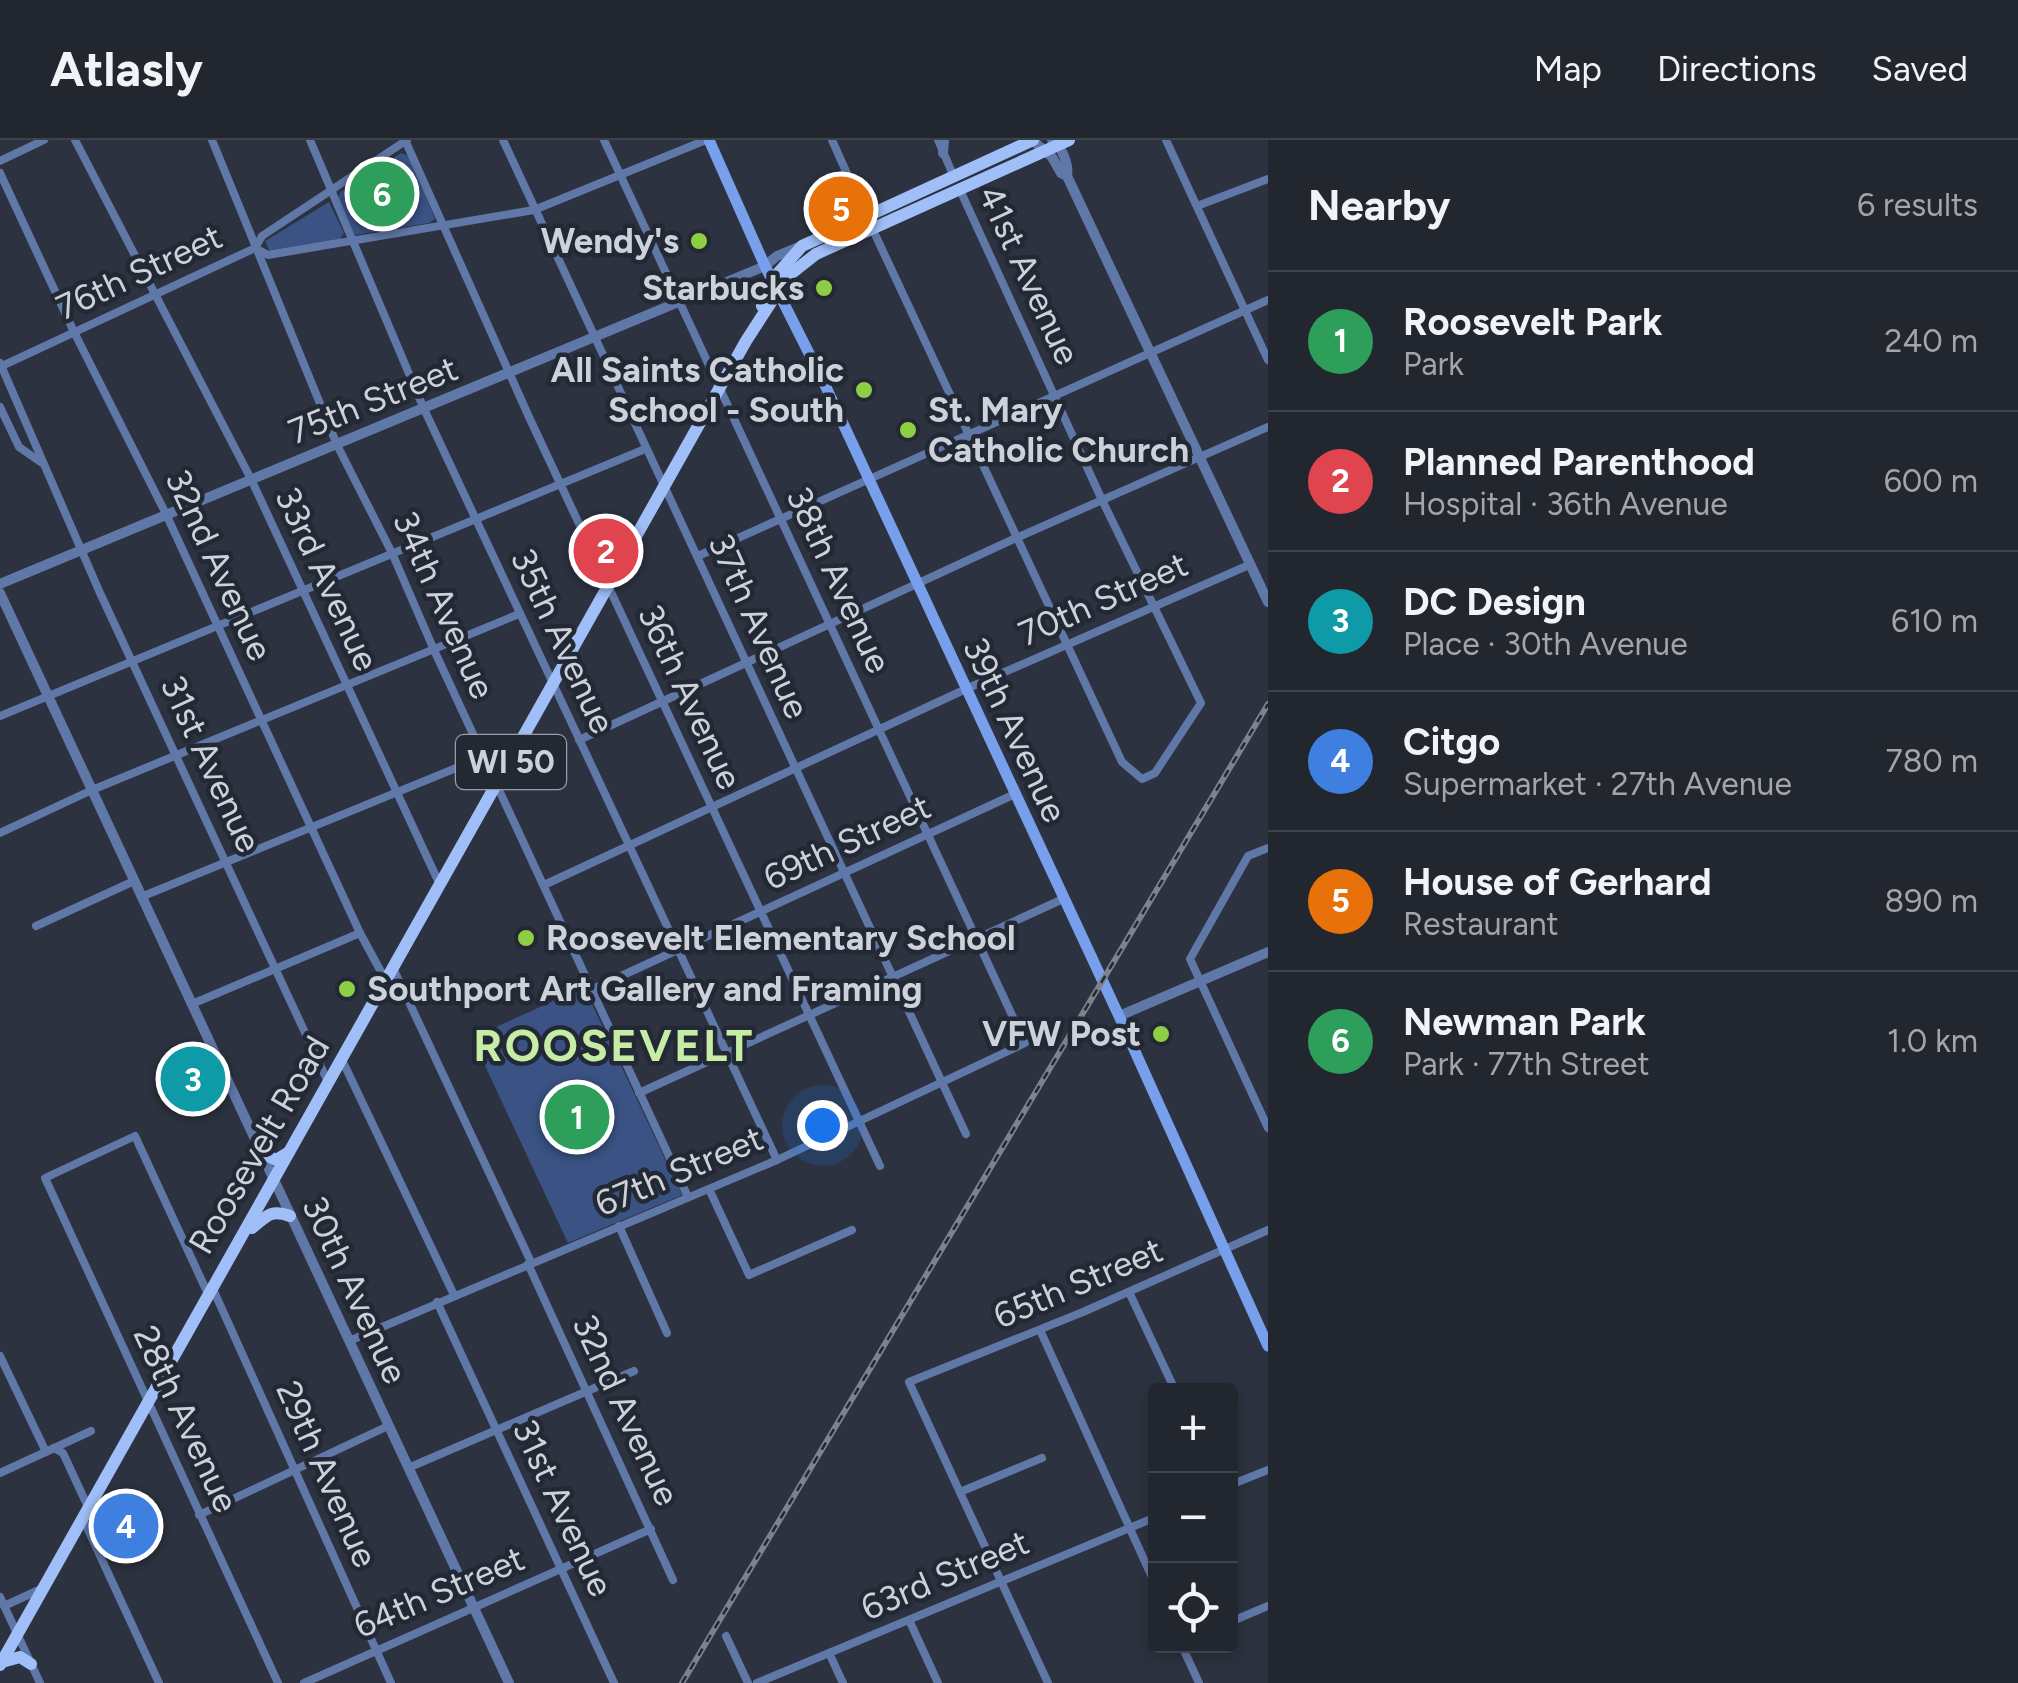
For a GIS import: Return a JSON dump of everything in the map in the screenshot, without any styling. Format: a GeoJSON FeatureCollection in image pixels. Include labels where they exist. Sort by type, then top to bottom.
{"type":"FeatureCollection","features":[{"type":"Feature","properties":{"kind":"main road","name":"39th Avenue"},"geometry":{"type":"LineString","coordinates":[[708,140],[1119,1016],[1268,1346]]}},
{"type":"Feature","properties":{"kind":"main road","name":"WI 50"},"geometry":{"type":"LineString","coordinates":[[775,286],[802,262],[873,230],[1032,140]]}},
{"type":"Feature","properties":{"kind":"main road","name":"WI 50"},"geometry":{"type":"LineString","coordinates":[[775,286],[783,268],[802,246],[866,216],[1056,144]]}},
{"type":"Feature","properties":{"kind":"main road","name":"Roosevelt Road"},"geometry":{"type":"LineString","coordinates":[[1,1663],[553,688],[775,286]]}},
{"type":"Feature","properties":{"kind":"main road"},"geometry":{"type":"LineString","coordinates":[[260,1152],[276,1160],[291,1150]]}},
{"type":"Feature","properties":{"kind":"main road"},"geometry":{"type":"LineString","coordinates":[[242,1236],[269,1213],[290,1216]]}},
{"type":"Feature","properties":{"kind":"main road"},"geometry":{"type":"LineString","coordinates":[[1,1663],[20,1657],[31,1664]]}},
{"type":"Feature","properties":{"kind":"street"},"geometry":{"type":"LineString","coordinates":[[0,161],[44,140]]}},
{"type":"Feature","properties":{"kind":"street","name":"33rd Avenue"},"geometry":{"type":"LineString","coordinates":[[75,140],[250,480],[440,884]]}},
{"type":"Feature","properties":{"kind":"street","name":"34th Avenue"},"geometry":{"type":"LineString","coordinates":[[212,140],[337,445],[392,553],[688,1197]]}},
{"type":"Feature","properties":{"kind":"street","name":"35th Avenue"},"geometry":{"type":"LineString","coordinates":[[310,140],[424,409],[777,1160]]}},
{"type":"Feature","properties":{"kind":"street"},"geometry":{"type":"LineString","coordinates":[[255,248],[262,236],[406,140]]}},
{"type":"Feature","properties":{"kind":"street","name":"36th Avenue"},"geometry":{"type":"LineString","coordinates":[[406,140],[560,484],[880,1166]]}},
{"type":"Feature","properties":{"kind":"street","name":"37th Avenue"},"geometry":{"type":"LineString","coordinates":[[503,140],[966,1134]]}},
{"type":"Feature","properties":{"kind":"street","name":"38th Avenue"},"geometry":{"type":"LineString","coordinates":[[604,140],[1026,1043]]}},
{"type":"Feature","properties":{"kind":"street","name":"76th Street"},"geometry":{"type":"LineString","coordinates":[[0,365],[255,248],[268,256],[534,210],[708,140]]}},
{"type":"Feature","properties":{"kind":"street"},"geometry":{"type":"LineString","coordinates":[[832,140],[866,216]]}},
{"type":"Feature","properties":{"kind":"street"},"geometry":{"type":"LineString","coordinates":[[1032,140],[1056,144],[1061,173],[1068,176],[1268,602]]}},
{"type":"Feature","properties":{"kind":"street"},"geometry":{"type":"LineString","coordinates":[[1166,140],[1268,360]]}},
{"type":"Feature","properties":{"kind":"street","name":"41st Avenue"},"geometry":{"type":"LineString","coordinates":[[942,144],[956,183],[1102,500],[1200,703],[1155,773],[1142,779],[1122,762],[1066,646]]}},
{"type":"Feature","properties":{"kind":"street","name":"32nd Avenue"},"geometry":{"type":"LineString","coordinates":[[0,173],[74,332],[166,514],[360,933],[390,974],[529,1263],[673,1580]]}},
{"type":"Feature","properties":{"kind":"street"},"geometry":{"type":"LineString","coordinates":[[1197,206],[1268,179]]}},
{"type":"Feature","properties":{"kind":"street"},"geometry":{"type":"LineString","coordinates":[[873,230],[1066,646]]}},
{"type":"Feature","properties":{"kind":"street","name":"75th Street"},"geometry":{"type":"LineString","coordinates":[[0,584],[510,374],[765,266],[776,256],[802,246]]}},
{"type":"Feature","properties":{"kind":"street","name":"75th Street"},"geometry":{"type":"LineString","coordinates":[[765,266],[783,268],[802,262]]}},
{"type":"Feature","properties":{"kind":"street"},"geometry":{"type":"LineString","coordinates":[[698,556],[1268,300]]}},
{"type":"Feature","properties":{"kind":"street","name":"31st Avenue"},"geometry":{"type":"LineString","coordinates":[[0,365],[80,550],[330,1084]]}},
{"type":"Feature","properties":{"kind":"street","name":"31st Avenue"},"geometry":{"type":"LineString","coordinates":[[0,408],[19,447],[46,466]]}},
{"type":"Feature","properties":{"kind":"street"},"geometry":{"type":"LineString","coordinates":[[579,740],[1016,538],[1268,427]]}},
{"type":"Feature","properties":{"kind":"street"},"geometry":{"type":"LineString","coordinates":[[0,716],[646,448]]}},
{"type":"Feature","properties":{"kind":"street","name":"70th Street"},"geometry":{"type":"LineString","coordinates":[[544,885],[966,689],[1249,564]]}},
{"type":"Feature","properties":{"kind":"street","name":"30th Avenue"},"geometry":{"type":"LineString","coordinates":[[0,594],[509,1683]]}},
{"type":"Feature","properties":{"kind":"street"},"geometry":{"type":"LineString","coordinates":[[0,833],[92,790],[519,614]]}},
{"type":"Feature","properties":{"kind":"street"},"geometry":{"type":"LineString","coordinates":[[142,897],[483,756]]}},
{"type":"Feature","properties":{"kind":"street","name":"69th Street"},"geometry":{"type":"LineString","coordinates":[[593,989],[1015,794]]}},
{"type":"Feature","properties":{"kind":"street"},"geometry":{"type":"LineString","coordinates":[[1268,848],[1248,856],[1190,958],[1268,1128]]}},
{"type":"Feature","properties":{"kind":"street"},"geometry":{"type":"LineString","coordinates":[[36,926],[134,881]]}},
{"type":"Feature","properties":{"kind":"street"},"geometry":{"type":"LineString","coordinates":[[639,1093],[1063,899]]}},
{"type":"Feature","properties":{"kind":"street"},"geometry":{"type":"LineString","coordinates":[[192,1004],[360,933]]}},
{"type":"Feature","properties":{"kind":"street"},"geometry":{"type":"LineString","coordinates":[[1119,1016],[1268,952]]}},
{"type":"Feature","properties":{"kind":"street","name":"67th Street"},"geometry":{"type":"LineString","coordinates":[[348,1341],[777,1160],[1026,1043]]}},
{"type":"Feature","properties":{"kind":"street"},"geometry":{"type":"LineString","coordinates":[[342,1062],[454,1295]]}},
{"type":"Feature","properties":{"kind":"street","name":"28th Avenue"},"geometry":{"type":"LineString","coordinates":[[134,1136],[45,1178],[278,1683]]}},
{"type":"Feature","properties":{"kind":"street","name":"29th Avenue"},"geometry":{"type":"LineString","coordinates":[[134,1136],[295,1470],[391,1683]]}},
{"type":"Feature","properties":{"kind":"street"},"geometry":{"type":"LineString","coordinates":[[709,1189],[749,1275],[852,1230]]}},
{"type":"Feature","properties":{"kind":"street"},"geometry":{"type":"LineString","coordinates":[[619,1226],[667,1333]]}},
{"type":"Feature","properties":{"kind":"street","name":"65th Street"},"geometry":{"type":"LineString","coordinates":[[960,1492],[908,1382],[1040,1330],[1268,1230]]}},
{"type":"Feature","properties":{"kind":"street"},"geometry":{"type":"LineString","coordinates":[[1129,1292],[1172,1383]]}},
{"type":"Feature","properties":{"kind":"street","name":"31st Avenue"},"geometry":{"type":"LineString","coordinates":[[437,1302],[614,1683]]}},
{"type":"Feature","properties":{"kind":"street"},"geometry":{"type":"LineString","coordinates":[[1040,1330],[1148,1568]]}},
{"type":"Feature","properties":{"kind":"street"},"geometry":{"type":"LineString","coordinates":[[0,1356],[50,1450],[63,1453],[160,1683]]}},
{"type":"Feature","properties":{"kind":"street"},"geometry":{"type":"LineString","coordinates":[[408,1468],[634,1371]]}},
{"type":"Feature","properties":{"kind":"street"},"geometry":{"type":"LineString","coordinates":[[200,1515],[388,1426]]}},
{"type":"Feature","properties":{"kind":"street"},"geometry":{"type":"LineString","coordinates":[[0,1473],[91,1431]]}},
{"type":"Feature","properties":{"kind":"street"},"geometry":{"type":"LineString","coordinates":[[1042,1458],[960,1492],[1048,1683]]}},
{"type":"Feature","properties":{"kind":"street"},"geometry":{"type":"LineString","coordinates":[[1238,1482],[1268,1470]]}},
{"type":"Feature","properties":{"kind":"street","name":"63rd Street"},"geometry":{"type":"LineString","coordinates":[[757,1683],[1148,1520]]}},
{"type":"Feature","properties":{"kind":"street","name":"64th Street"},"geometry":{"type":"LineString","coordinates":[[304,1683],[650,1530]]}},
{"type":"Feature","properties":{"kind":"street"},"geometry":{"type":"LineString","coordinates":[[40,1683],[2,1604],[42,1588]]}},
{"type":"Feature","properties":{"kind":"street"},"geometry":{"type":"LineString","coordinates":[[1238,1619],[1268,1606]]}},
{"type":"Feature","properties":{"kind":"street"},"geometry":{"type":"LineString","coordinates":[[909,1620],[938,1683]]}},
{"type":"Feature","properties":{"kind":"street"},"geometry":{"type":"LineString","coordinates":[[726,1636],[748,1683]]}},
{"type":"Feature","properties":{"kind":"street"},"geometry":{"type":"LineString","coordinates":[[829,1653],[843,1683]]}},
{"type":"Feature","properties":{"kind":"street"},"geometry":{"type":"LineString","coordinates":[[1185,1653],[1199,1683]]}},
{"type":"Feature","properties":{"kind":"shaded area"},"geometry":{"type":"Polygon","coordinates":[[[401,153],[409,156],[435,219],[355,235],[338,199],[340,192],[401,153]]]}},
{"type":"Feature","properties":{"kind":"shaded area"},"geometry":{"type":"Polygon","coordinates":[[[329,202],[344,233],[340,239],[270,252],[265,241],[329,202]]]}},
{"type":"Feature","properties":{"kind":"shaded area"},"geometry":{"type":"Polygon","coordinates":[[[584,987],[682,1195],[568,1243],[472,1038],[584,987]]]}},
{"type":"Feature","properties":{"kind":"railway"},"geometry":{"type":"LineString","coordinates":[[682,1683],[1268,704]]}},
{"type":"Feature","properties":{"kind":"place","name":"Newman Park"},"geometry":{"type":"Point","coordinates":[382,194]}},
{"type":"Feature","properties":{"kind":"place","name":"House of Gerhard"},"geometry":{"type":"Point","coordinates":[841,209]}},
{"type":"Feature","properties":{"kind":"place","name":"Wendy's"},"geometry":{"type":"Point","coordinates":[699,241]}},
{"type":"Feature","properties":{"kind":"place","name":"Starbucks"},"geometry":{"type":"Point","coordinates":[824,288]}},
{"type":"Feature","properties":{"kind":"place","name":"All Saints Catholic School - South"},"geometry":{"type":"Point","coordinates":[864,390]}},
{"type":"Feature","properties":{"kind":"place","name":"St. Mary Catholic Church"},"geometry":{"type":"Point","coordinates":[908,430]}},
{"type":"Feature","properties":{"kind":"place","name":"Planned Parenthood"},"geometry":{"type":"Point","coordinates":[606,551]}},
{"type":"Feature","properties":{"kind":"place","name":"Roosevelt Elementary School"},"geometry":{"type":"Point","coordinates":[526,938]}},
{"type":"Feature","properties":{"kind":"place","name":"Southport Art Gallery and Framing"},"geometry":{"type":"Point","coordinates":[347,989]}},
{"type":"Feature","properties":{"kind":"place","name":"VFW Post"},"geometry":{"type":"Point","coordinates":[1161,1034]}},
{"type":"Feature","properties":{"kind":"place","name":"DC Design"},"geometry":{"type":"Point","coordinates":[193,1079]}},
{"type":"Feature","properties":{"kind":"place","name":"Roosevelt Park"},"geometry":{"type":"Point","coordinates":[577,1117]}},
{"type":"Feature","properties":{"kind":"place","name":"Citgo"},"geometry":{"type":"Point","coordinates":[126,1526]}},
{"type":"Feature","properties":{"kind":"district","name":"ROOSEVELT"},"geometry":{"type":"Point","coordinates":[614,1045]}}]}
